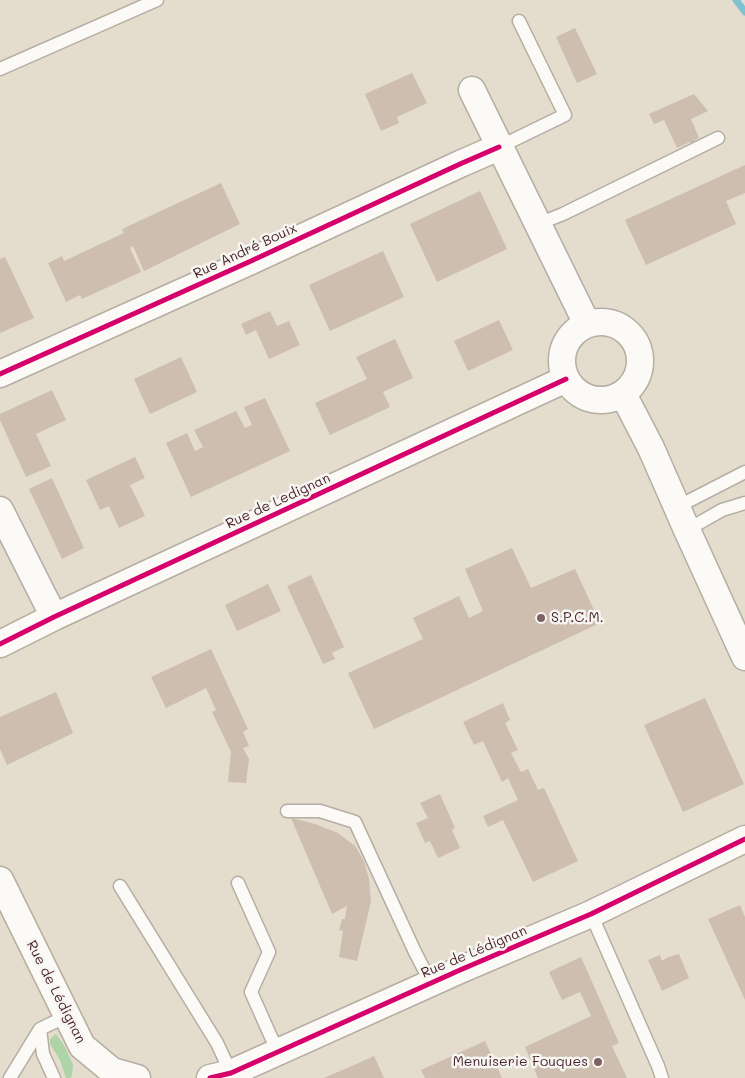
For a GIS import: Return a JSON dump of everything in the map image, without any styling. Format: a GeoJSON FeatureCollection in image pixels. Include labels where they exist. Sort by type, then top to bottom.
{"type":"FeatureCollection","features":[{"type":"Feature","properties":{"kind":"street"},"geometry":{"type":"LineString","coordinates":[[472,90],[587,324]]}},
{"type":"Feature","properties":{"kind":"street","name":"Rue André Bouix"},"geometry":{"type":"LineString","coordinates":[[0,374],[499,147]]}},
{"type":"Feature","properties":{"kind":"street"},"geometry":{"type":"LineString","coordinates":[[598,322],[610,323],[621,327],[630,334],[640,354],[638,377],[623,394],[611,399],[598,400],[585,397],[574,390],[566,379],[562,367],[562,354],[567,341],[576,331],[587,324],[598,322]]}},
{"type":"Feature","properties":{"kind":"street","name":"Rue de Ledignan"},"geometry":{"type":"LineString","coordinates":[[0,644],[54,617],[566,379]]}},
{"type":"Feature","properties":{"kind":"street"},"geometry":{"type":"LineString","coordinates":[[623,394],[651,448],[745,657]]}},
{"type":"Feature","properties":{"kind":"street"},"geometry":{"type":"LineString","coordinates":[[0,510],[54,617]]}},
{"type":"Feature","properties":{"kind":"street","name":"Rue de Lédignan"},"geometry":{"type":"LineString","coordinates":[[220,1075],[591,914],[745,839]]}},
{"type":"Feature","properties":{"kind":"street","name":"Rue de Lédignan"},"geometry":{"type":"LineString","coordinates":[[0,880],[82,1046],[110,1074],[137,1078]]}},
{"type":"Feature","properties":{"kind":"lane"},"geometry":{"type":"LineString","coordinates":[[0,69],[156,0]]}},
{"type":"Feature","properties":{"kind":"lane"},"geometry":{"type":"LineString","coordinates":[[499,147],[565,115],[519,21]]}},
{"type":"Feature","properties":{"kind":"lane"},"geometry":{"type":"LineString","coordinates":[[538,224],[563,214],[718,138]]}},
{"type":"Feature","properties":{"kind":"lane"},"geometry":{"type":"LineString","coordinates":[[682,519],[745,472]]}},
{"type":"Feature","properties":{"kind":"lane"},"geometry":{"type":"LineString","coordinates":[[682,519],[722,510],[745,502]]}},
{"type":"Feature","properties":{"kind":"lane"},"geometry":{"type":"LineString","coordinates":[[287,811],[320,811],[355,822],[415,952],[432,983]]}},
{"type":"Feature","properties":{"kind":"lane"},"geometry":{"type":"LineString","coordinates":[[238,883],[269,952],[251,992],[279,1051]]}},
{"type":"Feature","properties":{"kind":"lane"},"geometry":{"type":"LineString","coordinates":[[120,886],[217,1043],[220,1075]]}},
{"type":"Feature","properties":{"kind":"lane"},"geometry":{"type":"LineString","coordinates":[[591,914],[662,1078]]}},
{"type":"Feature","properties":{"kind":"lane"},"geometry":{"type":"LineString","coordinates":[[10,1078],[40,1029],[67,1016]]}},
{"type":"Feature","properties":{"kind":"lane"},"geometry":{"type":"LineString","coordinates":[[40,1029],[43,1054],[54,1078]]}},
{"type":"Feature","properties":{"kind":"green space"},"geometry":{"type":"Polygon","coordinates":[[[56,1034],[65,1047],[73,1065],[70,1078],[66,1078],[60,1060],[50,1044],[50,1039],[56,1034]]]}},
{"type":"Feature","properties":{"kind":"building"},"geometry":{"type":"Polygon","coordinates":[[[575,28],[597,74],[577,83],[556,37],[575,28]]]}},
{"type":"Feature","properties":{"kind":"building"},"geometry":{"type":"Polygon","coordinates":[[[412,73],[427,103],[397,117],[399,123],[381,131],[365,94],[412,73]]]}},
{"type":"Feature","properties":{"kind":"building"},"geometry":{"type":"Polygon","coordinates":[[[694,94],[708,111],[691,119],[699,138],[695,140],[696,144],[692,146],[690,142],[677,148],[664,120],[654,124],[649,114],[694,94]]]}},
{"type":"Feature","properties":{"kind":"building"},"geometry":{"type":"Polygon","coordinates":[[[745,165],[745,193],[726,201],[736,224],[646,265],[625,220],[745,165]]]}},
{"type":"Feature","properties":{"kind":"building"},"geometry":{"type":"Polygon","coordinates":[[[221,183],[240,224],[144,271],[133,246],[130,248],[141,272],[82,299],[80,295],[66,302],[48,263],[62,256],[64,261],[124,233],[122,229],[221,183]]]}},
{"type":"Feature","properties":{"kind":"building"},"geometry":{"type":"Polygon","coordinates":[[[480,191],[507,249],[437,282],[410,224],[480,191]]]}},
{"type":"Feature","properties":{"kind":"building"},"geometry":{"type":"Polygon","coordinates":[[[383,251],[404,297],[330,331],[309,285],[383,251]]]}},
{"type":"Feature","properties":{"kind":"building"},"geometry":{"type":"Polygon","coordinates":[[[5,257],[34,318],[0,333],[0,259],[5,257]]]}},
{"type":"Feature","properties":{"kind":"building"},"geometry":{"type":"Polygon","coordinates":[[[270,311],[277,326],[289,321],[300,345],[269,359],[256,330],[246,335],[241,324],[270,311]]]}},
{"type":"Feature","properties":{"kind":"building"},"geometry":{"type":"Polygon","coordinates":[[[499,320],[513,350],[468,371],[454,341],[499,320]]]}},
{"type":"Feature","properties":{"kind":"building"},"geometry":{"type":"Polygon","coordinates":[[[395,339],[413,378],[383,392],[390,407],[330,435],[315,403],[367,379],[356,357],[395,339]]]}},
{"type":"Feature","properties":{"kind":"building"},"geometry":{"type":"Polygon","coordinates":[[[181,357],[197,392],[150,414],[134,379],[181,357]]]}},
{"type":"Feature","properties":{"kind":"building"},"geometry":{"type":"Polygon","coordinates":[[[52,390],[66,420],[36,434],[51,466],[26,477],[0,420],[0,414],[52,390]]]}},
{"type":"Feature","properties":{"kind":"building"},"geometry":{"type":"Polygon","coordinates":[[[265,398],[290,451],[191,497],[166,443],[187,433],[195,451],[203,447],[194,430],[236,411],[245,428],[252,425],[244,407],[265,398]]]}},
{"type":"Feature","properties":{"kind":"building"},"geometry":{"type":"Polygon","coordinates":[[[135,457],[145,478],[130,485],[145,516],[119,528],[109,506],[100,510],[86,480],[135,457]]]}},
{"type":"Feature","properties":{"kind":"building"},"geometry":{"type":"Polygon","coordinates":[[[52,478],[84,548],[62,559],[29,489],[52,478]]]}},
{"type":"Feature","properties":{"kind":"building"},"geometry":{"type":"Polygon","coordinates":[[[512,548],[531,588],[575,569],[600,623],[374,729],[348,673],[423,639],[413,618],[459,596],[469,618],[483,611],[465,569],[512,548]]]}},
{"type":"Feature","properties":{"kind":"building"},"geometry":{"type":"Polygon","coordinates":[[[311,575],[344,647],[332,653],[335,659],[323,664],[287,586],[311,575]]]}},
{"type":"Feature","properties":{"kind":"building"},"geometry":{"type":"Polygon","coordinates":[[[268,584],[281,611],[237,631],[225,605],[268,584]]]}},
{"type":"Feature","properties":{"kind":"building"},"geometry":{"type":"Polygon","coordinates":[[[211,649],[248,729],[243,732],[249,746],[243,748],[249,759],[246,783],[228,782],[231,752],[212,712],[216,710],[206,688],[166,708],[151,677],[211,649]]]}},
{"type":"Feature","properties":{"kind":"building"},"geometry":{"type":"Polygon","coordinates":[[[56,692],[73,733],[7,765],[0,749],[0,717],[56,692]]]}},
{"type":"Feature","properties":{"kind":"building"},"geometry":{"type":"Polygon","coordinates":[[[705,698],[744,784],[683,812],[644,725],[705,698]]]}},
{"type":"Feature","properties":{"kind":"building"},"geometry":{"type":"Polygon","coordinates":[[[503,703],[510,720],[505,723],[518,750],[511,753],[521,772],[528,769],[538,790],[544,788],[578,861],[533,882],[503,820],[488,827],[483,816],[518,800],[508,778],[502,782],[483,741],[474,745],[463,722],[503,703]]]}},
{"type":"Feature","properties":{"kind":"building"},"geometry":{"type":"Polygon","coordinates":[[[440,794],[455,828],[452,830],[460,848],[438,858],[430,841],[425,843],[416,823],[428,818],[420,803],[440,794]]]}},
{"type":"Feature","properties":{"kind":"building"},"geometry":{"type":"Polygon","coordinates":[[[291,818],[315,824],[338,833],[355,846],[364,861],[369,879],[371,901],[357,961],[339,957],[343,931],[339,930],[342,919],[345,919],[347,906],[332,914],[291,818]]]}},
{"type":"Feature","properties":{"kind":"building"},"geometry":{"type":"Polygon","coordinates":[[[740,905],[745,917],[745,1000],[708,919],[740,905]]]}},
{"type":"Feature","properties":{"kind":"building"},"geometry":{"type":"Polygon","coordinates":[[[679,954],[689,978],[662,991],[648,960],[660,955],[662,961],[679,954]]]}},
{"type":"Feature","properties":{"kind":"building"},"geometry":{"type":"Polygon","coordinates":[[[581,957],[619,1043],[612,1046],[627,1078],[538,1078],[525,1047],[591,1016],[580,992],[562,1000],[549,972],[581,957]]]}},
{"type":"Feature","properties":{"kind":"building"},"geometry":{"type":"Polygon","coordinates":[[[485,1041],[502,1078],[425,1078],[421,1070],[485,1041]]]}},
{"type":"Feature","properties":{"kind":"building"},"geometry":{"type":"Polygon","coordinates":[[[374,1056],[384,1078],[324,1078],[361,1062],[374,1056]]]}},
{"type":"Feature","properties":{"kind":"waterway"},"geometry":{"type":"LineString","coordinates":[[736,0],[745,12]]}},
{"type":"Feature","properties":{"kind":"cycle path"},"geometry":{"type":"LineString","coordinates":[[0,374],[499,147]]}},
{"type":"Feature","properties":{"kind":"cycle path"},"geometry":{"type":"LineString","coordinates":[[0,644],[54,617],[566,379]]}},
{"type":"Feature","properties":{"kind":"cycle path"},"geometry":{"type":"LineString","coordinates":[[210,1078],[231,1073],[460,970],[591,914],[745,839]]}},
{"type":"Feature","properties":{"kind":"place","name":"S.P.C.M."},"geometry":{"type":"Point","coordinates":[541,618]}},
{"type":"Feature","properties":{"kind":"place","name":"Menuiserie Fouques"},"geometry":{"type":"Point","coordinates":[598,1062]}}]}
